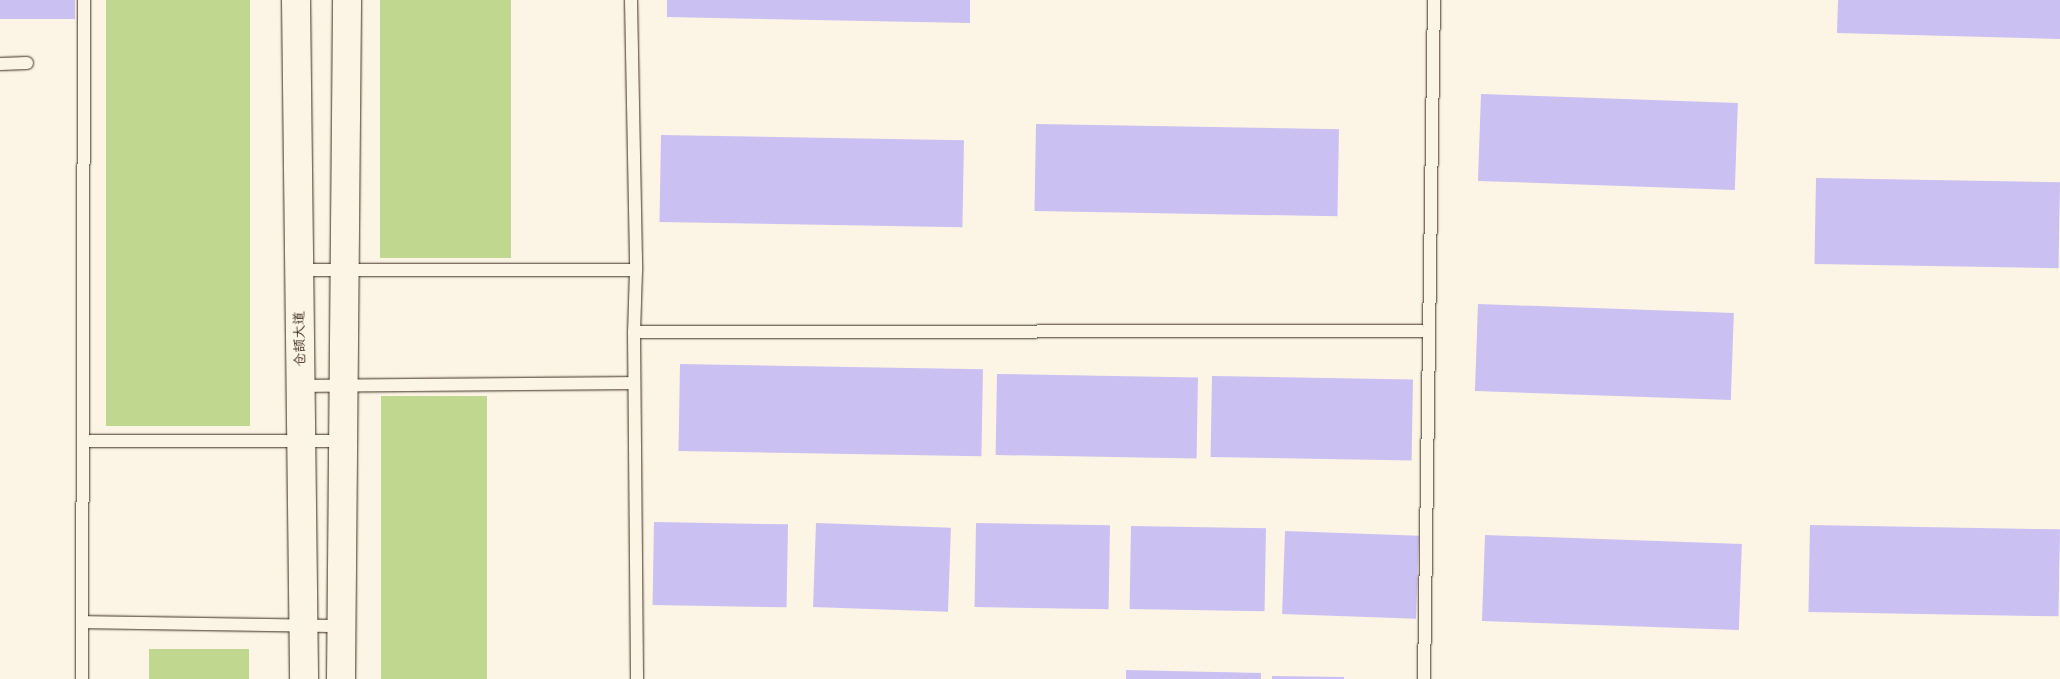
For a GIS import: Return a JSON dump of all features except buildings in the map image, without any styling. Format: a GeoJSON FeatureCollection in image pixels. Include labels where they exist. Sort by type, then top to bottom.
{"type":"FeatureCollection","features":[{"type":"Feature","properties":{"kind":"main road","name":"仓颉大道"},"geometry":{"type":"LineString","coordinates":[[296,0],[304,679]]}},
{"type":"Feature","properties":{"kind":"main road"},"geometry":{"type":"LineString","coordinates":[[340,679],[347,0]]}},
{"type":"Feature","properties":{"kind":"lane"},"geometry":{"type":"LineString","coordinates":[[82,679],[84,0]]}},
{"type":"Feature","properties":{"kind":"lane"},"geometry":{"type":"LineString","coordinates":[[631,0],[636,270],[634,382],[637,679]]}},
{"type":"Feature","properties":{"kind":"lane"},"geometry":{"type":"LineString","coordinates":[[1424,679],[1434,0]]}},
{"type":"Feature","properties":{"kind":"lane"},"geometry":{"type":"LineString","coordinates":[[0,64],[27,63]]}},
{"type":"Feature","properties":{"kind":"lane"},"geometry":{"type":"LineString","coordinates":[[299,270],[636,270]]}},
{"type":"Feature","properties":{"kind":"lane"},"geometry":{"type":"LineString","coordinates":[[634,332],[1429,331]]}},
{"type":"Feature","properties":{"kind":"lane"},"geometry":{"type":"LineString","coordinates":[[301,386],[634,382]]}},
{"type":"Feature","properties":{"kind":"lane"},"geometry":{"type":"LineString","coordinates":[[83,441],[343,441]]}},
{"type":"Feature","properties":{"kind":"lane"},"geometry":{"type":"LineString","coordinates":[[82,622],[341,626]]}},
{"type":"Feature","properties":{"kind":"green space"},"geometry":{"type":"Polygon","coordinates":[[[106,0],[250,0],[250,426],[106,426],[106,0]]]}},
{"type":"Feature","properties":{"kind":"green space"},"geometry":{"type":"Polygon","coordinates":[[[380,0],[511,0],[511,258],[380,258],[380,0]]]}},
{"type":"Feature","properties":{"kind":"green space"},"geometry":{"type":"Polygon","coordinates":[[[381,396],[487,396],[487,679],[381,679],[381,396]]]}},
{"type":"Feature","properties":{"kind":"green space"},"geometry":{"type":"Polygon","coordinates":[[[149,649],[249,649],[249,679],[149,679],[149,649]]]}}]}
